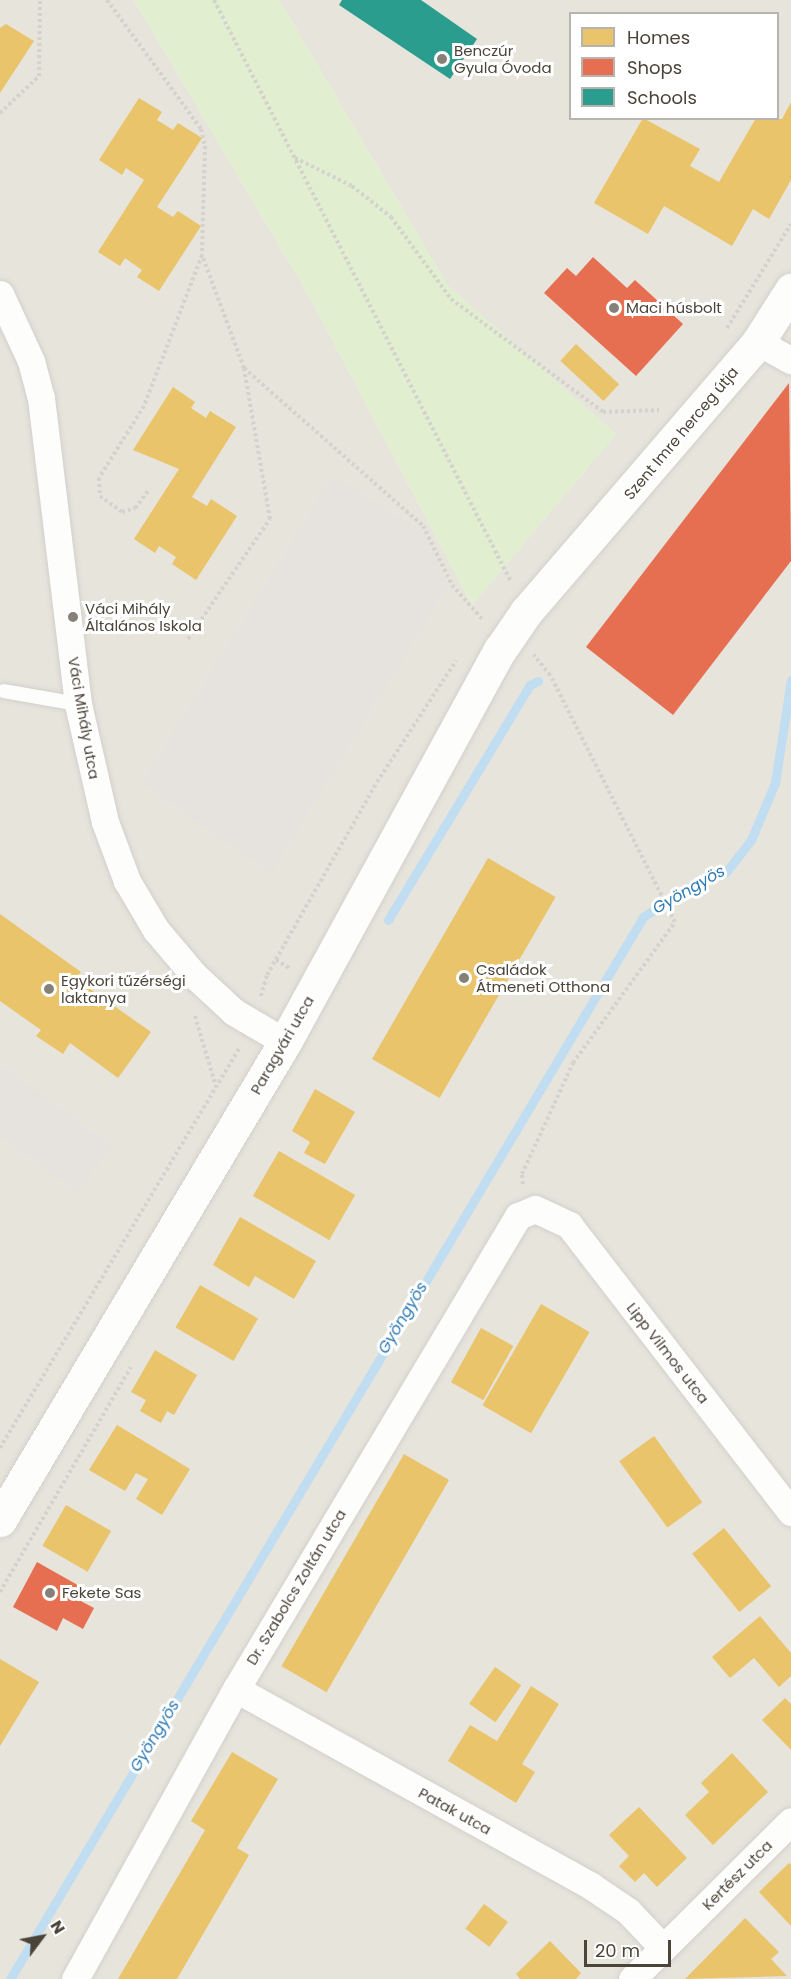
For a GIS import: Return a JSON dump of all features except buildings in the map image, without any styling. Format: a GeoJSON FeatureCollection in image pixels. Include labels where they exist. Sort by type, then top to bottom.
{"type":"FeatureCollection","features":[{"type":"Feature","properties":{"kind":"street","name":"Szent Imre herceg útja"},"geometry":{"type":"LineString","coordinates":[[563,569],[701,412],[758,342],[791,290]]}},
{"type":"Feature","properties":{"kind":"street","name":"Váci Mihály utca"},"geometry":{"type":"LineString","coordinates":[[0,294],[31,361],[41,398],[78,704],[105,822],[127,881],[156,930],[234,1012],[285,1042]]}},
{"type":"Feature","properties":{"kind":"street"},"geometry":{"type":"LineString","coordinates":[[758,342],[791,360]]}},
{"type":"Feature","properties":{"kind":"street","name":"Paragvári utca"},"geometry":{"type":"LineString","coordinates":[[0,1520],[285,1042],[500,650],[563,569]]}},
{"type":"Feature","properties":{"kind":"street","name":"Lipp Vilmos utca"},"geometry":{"type":"LineString","coordinates":[[535,1209],[569,1225],[791,1512]]}},
{"type":"Feature","properties":{"kind":"street","name":"Dr. Szabolcs Zoltán utca"},"geometry":{"type":"LineString","coordinates":[[75,1979],[236,1689],[507,1230],[519,1216],[535,1209]]}},
{"type":"Feature","properties":{"kind":"street","name":"Patak utca"},"geometry":{"type":"LineString","coordinates":[[236,1689],[591,1886],[628,1911],[663,1948]]}},
{"type":"Feature","properties":{"kind":"street","name":"Kertész utca"},"geometry":{"type":"LineString","coordinates":[[632,1979],[791,1821]]}},
{"type":"Feature","properties":{"kind":"lane"},"geometry":{"type":"LineString","coordinates":[[4,691],[78,704]]}},
{"type":"Feature","properties":{"kind":"path"},"geometry":{"type":"LineString","coordinates":[[0,113],[39,76],[40,0]]}},
{"type":"Feature","properties":{"kind":"path"},"geometry":{"type":"LineString","coordinates":[[107,0],[201,129],[202,255],[244,368],[270,519],[188,639]]}},
{"type":"Feature","properties":{"kind":"path"},"geometry":{"type":"LineString","coordinates":[[214,0],[512,584],[505,593]]}},
{"type":"Feature","properties":{"kind":"path"},"geometry":{"type":"LineString","coordinates":[[294,157],[352,186],[390,217],[451,299],[603,412],[701,412]]}},
{"type":"Feature","properties":{"kind":"path"},"geometry":{"type":"LineString","coordinates":[[150,489],[135,508],[122,512],[100,496],[99,478],[144,406],[202,255]]}},
{"type":"Feature","properties":{"kind":"path"},"geometry":{"type":"LineString","coordinates":[[244,368],[423,526],[452,585],[484,621]]}},
{"type":"Feature","properties":{"kind":"path"},"geometry":{"type":"LineString","coordinates":[[477,630],[491,612]]}},
{"type":"Feature","properties":{"kind":"path"},"geometry":{"type":"LineString","coordinates":[[527,650],[550,675],[673,918],[673,933],[573,1063],[522,1174],[535,1209]]}},
{"type":"Feature","properties":{"kind":"path"},"geometry":{"type":"LineString","coordinates":[[264,987],[276,960],[377,782],[458,658]]}},
{"type":"Feature","properties":{"kind":"path"},"geometry":{"type":"LineString","coordinates":[[276,960],[291,969]]}},
{"type":"Feature","properties":{"kind":"path"},"geometry":{"type":"LineString","coordinates":[[201,1038],[216,1087]]}},
{"type":"Feature","properties":{"kind":"path"},"geometry":{"type":"LineString","coordinates":[[0,1448],[225,1072]]}},
{"type":"Feature","properties":{"kind":"shaded area"},"geometry":{"type":"Polygon","coordinates":[[[0,0],[134,0],[309,296],[472,605],[616,434],[448,286],[279,0],[791,0],[791,1979],[0,1979],[0,0]]]}},
{"type":"Feature","properties":{"kind":"shaded area"},"geometry":{"type":"Polygon","coordinates":[[[333,475],[422,531],[448,586],[271,874],[141,783],[333,475]]]}},
{"type":"Feature","properties":{"kind":"shaded area"},"geometry":{"type":"Polygon","coordinates":[[[0,1064],[112,1146],[78,1193],[0,1136],[0,1064]]]}},
{"type":"Feature","properties":{"kind":"green space"},"geometry":{"type":"Polygon","coordinates":[[[134,0],[279,0],[448,286],[616,434],[472,605],[309,296],[134,0]]]}},
{"type":"Feature","properties":{"kind":"waterway","name":"Gyöngyös"},"geometry":{"type":"LineString","coordinates":[[10,1979],[643,917],[700,880],[726,872],[751,840],[775,783],[791,680]]}},
{"type":"Feature","properties":{"kind":"waterway"},"geometry":{"type":"LineString","coordinates":[[388,920],[530,685],[538,681]]}},
{"type":"Feature","properties":{"kind":"place","name":"Benczúr Gyula Óvoda"},"geometry":{"type":"Point","coordinates":[442,59]}},
{"type":"Feature","properties":{"kind":"place","name":"Maci húsbolt"},"geometry":{"type":"Point","coordinates":[614,308]}},
{"type":"Feature","properties":{"kind":"place","name":"Váci Mihály Általános Iskola"},"geometry":{"type":"Point","coordinates":[73,617]}},
{"type":"Feature","properties":{"kind":"place","name":"Családok Átmeneti Otthona"},"geometry":{"type":"Point","coordinates":[464,978]}},
{"type":"Feature","properties":{"kind":"place","name":"Egykori tűzérségi laktanya"},"geometry":{"type":"Point","coordinates":[49,989]}},
{"type":"Feature","properties":{"kind":"place","name":"Fekete Sas"},"geometry":{"type":"Point","coordinates":[50,1593]}}]}
